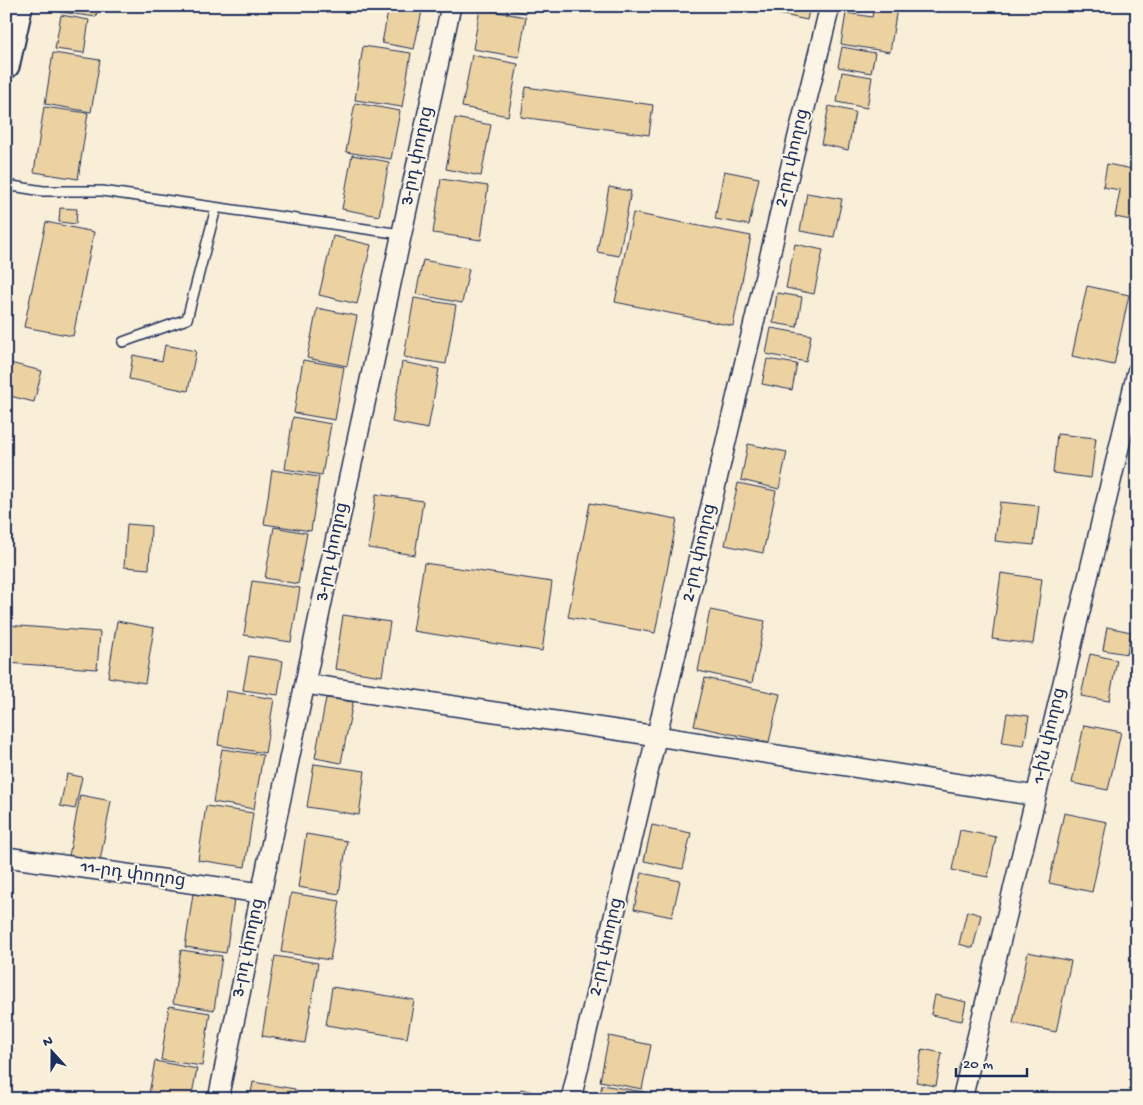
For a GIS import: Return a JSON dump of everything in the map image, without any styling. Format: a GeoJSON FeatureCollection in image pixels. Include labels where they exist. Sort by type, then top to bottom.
{"type":"FeatureCollection","features":[{"type":"Feature","properties":{"kind":"main road"},"geometry":{"type":"LineString","coordinates":[[6,65],[19,6]]}},
{"type":"Feature","properties":{"kind":"street","name":"3-րդ փողոց"},"geometry":{"type":"LineString","coordinates":[[218,1099],[260,893],[451,6]]}},
{"type":"Feature","properties":{"kind":"street","name":"2-րդ փողոց"},"geometry":{"type":"LineString","coordinates":[[570,1099],[830,6]]}},
{"type":"Feature","properties":{"kind":"street","name":"1-ին փողոց"},"geometry":{"type":"LineString","coordinates":[[962,1099],[1137,372]]}},
{"type":"Feature","properties":{"kind":"street"},"geometry":{"type":"LineString","coordinates":[[306,684],[657,736],[1036,796]]}},
{"type":"Feature","properties":{"kind":"street","name":"11-րդ փողոց"},"geometry":{"type":"LineString","coordinates":[[6,857],[260,893]]}},
{"type":"Feature","properties":{"kind":"lane"},"geometry":{"type":"LineString","coordinates":[[6,185],[43,191],[102,191],[401,234]]}},
{"type":"Feature","properties":{"kind":"lane"},"geometry":{"type":"LineString","coordinates":[[123,342],[187,319],[216,208]]}},
{"type":"Feature","properties":{"kind":"building"},"geometry":{"type":"Polygon","coordinates":[[[62,6],[98,6],[96,17],[61,12],[62,6]]]}},
{"type":"Feature","properties":{"kind":"building"},"geometry":{"type":"Polygon","coordinates":[[[389,6],[423,6],[414,49],[382,43],[389,6]]]}},
{"type":"Feature","properties":{"kind":"building"},"geometry":{"type":"Polygon","coordinates":[[[493,6],[527,6],[526,13],[493,6]]]}},
{"type":"Feature","properties":{"kind":"building"},"geometry":{"type":"Polygon","coordinates":[[[770,6],[810,6],[807,20],[769,12],[770,6]]]}},
{"type":"Feature","properties":{"kind":"building"},"geometry":{"type":"Polygon","coordinates":[[[874,6],[897,8],[890,52],[841,44],[846,13],[872,17],[874,6]]]}},
{"type":"Feature","properties":{"kind":"building"},"geometry":{"type":"Polygon","coordinates":[[[480,9],[526,17],[519,57],[473,49],[480,9]]]}},
{"type":"Feature","properties":{"kind":"building"},"geometry":{"type":"Polygon","coordinates":[[[61,15],[89,20],[84,53],[55,49],[61,15]]]}},
{"type":"Feature","properties":{"kind":"building"},"geometry":{"type":"Polygon","coordinates":[[[363,46],[411,53],[402,107],[355,100],[363,46]]]}},
{"type":"Feature","properties":{"kind":"building"},"geometry":{"type":"Polygon","coordinates":[[[842,47],[875,53],[871,73],[838,67],[842,47]]]}},
{"type":"Feature","properties":{"kind":"building"},"geometry":{"type":"Polygon","coordinates":[[[53,53],[100,60],[91,112],[45,104],[53,53]]]}},
{"type":"Feature","properties":{"kind":"building"},"geometry":{"type":"Polygon","coordinates":[[[472,55],[518,64],[508,116],[462,107],[472,55]]]}},
{"type":"Feature","properties":{"kind":"building"},"geometry":{"type":"Polygon","coordinates":[[[842,72],[872,77],[867,108],[837,102],[842,72]]]}},
{"type":"Feature","properties":{"kind":"building"},"geometry":{"type":"Polygon","coordinates":[[[526,87],[653,105],[649,135],[521,117],[526,87]]]}},
{"type":"Feature","properties":{"kind":"building"},"geometry":{"type":"Polygon","coordinates":[[[355,103],[400,111],[391,159],[346,152],[355,103]]]}},
{"type":"Feature","properties":{"kind":"building"},"geometry":{"type":"Polygon","coordinates":[[[829,106],[855,112],[848,150],[821,144],[829,106]]]}},
{"type":"Feature","properties":{"kind":"building"},"geometry":{"type":"Polygon","coordinates":[[[44,107],[88,113],[78,179],[34,172],[44,107]]]}},
{"type":"Feature","properties":{"kind":"building"},"geometry":{"type":"Polygon","coordinates":[[[455,118],[491,125],[481,176],[446,169],[455,118]]]}},
{"type":"Feature","properties":{"kind":"building"},"geometry":{"type":"Polygon","coordinates":[[[352,155],[389,162],[379,216],[342,209],[352,155]]]}},
{"type":"Feature","properties":{"kind":"building"},"geometry":{"type":"Polygon","coordinates":[[[1107,164],[1137,170],[1137,221],[1115,217],[1120,190],[1103,187],[1107,164]]]}},
{"type":"Feature","properties":{"kind":"building"},"geometry":{"type":"Polygon","coordinates":[[[724,171],[759,178],[749,225],[715,219],[724,171]]]}},
{"type":"Feature","properties":{"kind":"building"},"geometry":{"type":"Polygon","coordinates":[[[441,179],[488,186],[481,240],[433,233],[441,179]]]}},
{"type":"Feature","properties":{"kind":"building"},"geometry":{"type":"Polygon","coordinates":[[[609,187],[631,191],[619,256],[597,252],[609,187]]]}},
{"type":"Feature","properties":{"kind":"building"},"geometry":{"type":"Polygon","coordinates":[[[807,193],[842,199],[834,237],[800,231],[807,193]]]}},
{"type":"Feature","properties":{"kind":"building"},"geometry":{"type":"Polygon","coordinates":[[[60,208],[77,209],[76,224],[59,222],[60,208]]]}},
{"type":"Feature","properties":{"kind":"building"},"geometry":{"type":"Polygon","coordinates":[[[633,213],[751,236],[733,326],[615,302],[633,213]]]}},
{"type":"Feature","properties":{"kind":"building"},"geometry":{"type":"Polygon","coordinates":[[[46,222],[94,232],[73,336],[24,327],[46,222]]]}},
{"type":"Feature","properties":{"kind":"building"},"geometry":{"type":"Polygon","coordinates":[[[333,236],[371,245],[357,304],[319,295],[333,236]]]}},
{"type":"Feature","properties":{"kind":"building"},"geometry":{"type":"Polygon","coordinates":[[[795,244],[823,250],[814,294],[786,288],[795,244]]]}},
{"type":"Feature","properties":{"kind":"building"},"geometry":{"type":"Polygon","coordinates":[[[423,260],[469,269],[462,303],[416,294],[423,260]]]}},
{"type":"Feature","properties":{"kind":"building"},"geometry":{"type":"Polygon","coordinates":[[[1087,286],[1129,295],[1114,365],[1072,356],[1087,286]]]}},
{"type":"Feature","properties":{"kind":"building"},"geometry":{"type":"Polygon","coordinates":[[[777,293],[802,297],[797,327],[773,323],[777,293]]]}},
{"type":"Feature","properties":{"kind":"building"},"geometry":{"type":"Polygon","coordinates":[[[414,298],[456,305],[446,364],[404,357],[414,298]]]}},
{"type":"Feature","properties":{"kind":"building"},"geometry":{"type":"Polygon","coordinates":[[[317,308],[357,316],[347,366],[307,358],[317,308]]]}},
{"type":"Feature","properties":{"kind":"building"},"geometry":{"type":"Polygon","coordinates":[[[771,328],[811,335],[806,362],[766,354],[771,328]]]}},
{"type":"Feature","properties":{"kind":"building"},"geometry":{"type":"Polygon","coordinates":[[[165,345],[196,351],[188,391],[129,379],[133,355],[162,361],[165,345]]]}},
{"type":"Feature","properties":{"kind":"building"},"geometry":{"type":"Polygon","coordinates":[[[767,359],[797,364],[792,390],[762,384],[767,359]]]}},
{"type":"Feature","properties":{"kind":"building"},"geometry":{"type":"Polygon","coordinates":[[[303,360],[344,367],[335,420],[294,413],[303,360]]]}},
{"type":"Feature","properties":{"kind":"building"},"geometry":{"type":"Polygon","coordinates":[[[6,362],[42,371],[34,402],[6,395],[6,362]]]}},
{"type":"Feature","properties":{"kind":"building"},"geometry":{"type":"Polygon","coordinates":[[[402,362],[439,369],[428,429],[392,422],[402,362]]]}},
{"type":"Feature","properties":{"kind":"building"},"geometry":{"type":"Polygon","coordinates":[[[293,417],[331,424],[322,475],[285,469],[293,417]]]}},
{"type":"Feature","properties":{"kind":"building"},"geometry":{"type":"Polygon","coordinates":[[[1057,434],[1096,438],[1091,478],[1053,473],[1057,434]]]}},
{"type":"Feature","properties":{"kind":"building"},"geometry":{"type":"Polygon","coordinates":[[[748,444],[787,452],[779,489],[741,480],[748,444]]]}},
{"type":"Feature","properties":{"kind":"building"},"geometry":{"type":"Polygon","coordinates":[[[272,470],[319,477],[311,531],[264,524],[272,470]]]}},
{"type":"Feature","properties":{"kind":"building"},"geometry":{"type":"Polygon","coordinates":[[[738,483],[776,491],[763,553],[725,545],[738,483]]]}},
{"type":"Feature","properties":{"kind":"building"},"geometry":{"type":"Polygon","coordinates":[[[376,494],[423,501],[415,555],[368,548],[376,494]]]}},
{"type":"Feature","properties":{"kind":"building"},"geometry":{"type":"Polygon","coordinates":[[[1000,502],[1039,506],[1034,545],[995,541],[1000,502]]]}},
{"type":"Feature","properties":{"kind":"building"},"geometry":{"type":"Polygon","coordinates":[[[590,503],[677,519],[655,633],[568,617],[590,503]]]}},
{"type":"Feature","properties":{"kind":"building"},"geometry":{"type":"Polygon","coordinates":[[[127,524],[151,526],[149,569],[124,567],[127,524]]]}},
{"type":"Feature","properties":{"kind":"building"},"geometry":{"type":"Polygon","coordinates":[[[274,527],[307,533],[298,584],[265,578],[274,527]]]}},
{"type":"Feature","properties":{"kind":"building"},"geometry":{"type":"Polygon","coordinates":[[[424,563],[552,582],[542,651],[413,631],[424,563]]]}},
{"type":"Feature","properties":{"kind":"building"},"geometry":{"type":"Polygon","coordinates":[[[1001,573],[1042,579],[1033,644],[992,639],[1001,573]]]}},
{"type":"Feature","properties":{"kind":"building"},"geometry":{"type":"Polygon","coordinates":[[[252,581],[300,588],[291,642],[244,635],[252,581]]]}},
{"type":"Feature","properties":{"kind":"building"},"geometry":{"type":"Polygon","coordinates":[[[710,610],[765,621],[752,683],[698,671],[710,610]]]}},
{"type":"Feature","properties":{"kind":"building"},"geometry":{"type":"Polygon","coordinates":[[[343,615],[390,622],[382,676],[335,669],[343,615]]]}},
{"type":"Feature","properties":{"kind":"building"},"geometry":{"type":"Polygon","coordinates":[[[117,621],[154,628],[145,683],[108,677],[117,621]]]}},
{"type":"Feature","properties":{"kind":"building"},"geometry":{"type":"Polygon","coordinates":[[[6,625],[100,632],[97,669],[6,663],[6,625]]]}},
{"type":"Feature","properties":{"kind":"building"},"geometry":{"type":"Polygon","coordinates":[[[1107,627],[1131,632],[1127,654],[1103,650],[1107,627]]]}},
{"type":"Feature","properties":{"kind":"building"},"geometry":{"type":"Polygon","coordinates":[[[1090,654],[1117,660],[1109,701],[1081,696],[1090,654]]]}},
{"type":"Feature","properties":{"kind":"building"},"geometry":{"type":"Polygon","coordinates":[[[249,656],[283,661],[278,695],[243,690],[249,656]]]}},
{"type":"Feature","properties":{"kind":"building"},"geometry":{"type":"Polygon","coordinates":[[[705,678],[780,694],[769,742],[694,726],[705,678]]]}},
{"type":"Feature","properties":{"kind":"building"},"geometry":{"type":"Polygon","coordinates":[[[226,691],[274,699],[265,753],[218,745],[226,691]]]}},
{"type":"Feature","properties":{"kind":"building"},"geometry":{"type":"Polygon","coordinates":[[[326,698],[353,702],[341,763],[315,758],[326,698]]]}},
{"type":"Feature","properties":{"kind":"building"},"geometry":{"type":"Polygon","coordinates":[[[1007,713],[1029,716],[1024,746],[1002,743],[1007,713]]]}},
{"type":"Feature","properties":{"kind":"building"},"geometry":{"type":"Polygon","coordinates":[[[1084,725],[1121,732],[1108,790],[1072,783],[1084,725]]]}},
{"type":"Feature","properties":{"kind":"building"},"geometry":{"type":"Polygon","coordinates":[[[222,749],[263,755],[254,809],[213,802],[222,749]]]}},
{"type":"Feature","properties":{"kind":"building"},"geometry":{"type":"Polygon","coordinates":[[[314,764],[365,771],[359,815],[307,807],[314,764]]]}},
{"type":"Feature","properties":{"kind":"building"},"geometry":{"type":"Polygon","coordinates":[[[67,774],[82,777],[75,809],[60,806],[67,774]]]}},
{"type":"Feature","properties":{"kind":"building"},"geometry":{"type":"Polygon","coordinates":[[[80,795],[111,801],[100,861],[69,856],[80,795]]]}},
{"type":"Feature","properties":{"kind":"building"},"geometry":{"type":"Polygon","coordinates":[[[206,806],[253,813],[245,867],[198,860],[206,806]]]}},
{"type":"Feature","properties":{"kind":"building"},"geometry":{"type":"Polygon","coordinates":[[[1064,813],[1107,822],[1092,892],[1049,883],[1064,813]]]}},
{"type":"Feature","properties":{"kind":"building"},"geometry":{"type":"Polygon","coordinates":[[[652,825],[691,833],[683,869],[644,861],[652,825]]]}},
{"type":"Feature","properties":{"kind":"building"},"geometry":{"type":"Polygon","coordinates":[[[960,830],[996,837],[988,877],[952,870],[960,830]]]}},
{"type":"Feature","properties":{"kind":"building"},"geometry":{"type":"Polygon","coordinates":[[[306,834],[347,841],[339,894],[298,887],[306,834]]]}},
{"type":"Feature","properties":{"kind":"building"},"geometry":{"type":"Polygon","coordinates":[[[642,873],[680,881],[672,917],[634,909],[642,873]]]}},
{"type":"Feature","properties":{"kind":"building"},"geometry":{"type":"Polygon","coordinates":[[[291,893],[340,901],[330,960],[281,952],[291,893]]]}},
{"type":"Feature","properties":{"kind":"building"},"geometry":{"type":"Polygon","coordinates":[[[193,894],[234,900],[226,953],[185,947],[193,894]]]}},
{"type":"Feature","properties":{"kind":"building"},"geometry":{"type":"Polygon","coordinates":[[[967,911],[981,915],[973,948],[959,944],[967,911]]]}},
{"type":"Feature","properties":{"kind":"building"},"geometry":{"type":"Polygon","coordinates":[[[181,950],[222,956],[214,1010],[173,1003],[181,950]]]}},
{"type":"Feature","properties":{"kind":"building"},"geometry":{"type":"Polygon","coordinates":[[[1028,952],[1071,961],[1056,1032],[1013,1023],[1028,952]]]}},
{"type":"Feature","properties":{"kind":"building"},"geometry":{"type":"Polygon","coordinates":[[[275,956],[318,963],[305,1043],[262,1036],[275,956]]]}},
{"type":"Feature","properties":{"kind":"building"},"geometry":{"type":"Polygon","coordinates":[[[332,987],[414,1000],[407,1038],[326,1025],[332,987]]]}},
{"type":"Feature","properties":{"kind":"building"},"geometry":{"type":"Polygon","coordinates":[[[935,995],[966,1002],[962,1021],[931,1015],[935,995]]]}},
{"type":"Feature","properties":{"kind":"building"},"geometry":{"type":"Polygon","coordinates":[[[169,1006],[210,1013],[202,1066],[161,1060],[169,1006]]]}},
{"type":"Feature","properties":{"kind":"building"},"geometry":{"type":"Polygon","coordinates":[[[609,1036],[651,1045],[642,1089],[600,1081],[609,1036]]]}},
{"type":"Feature","properties":{"kind":"building"},"geometry":{"type":"Polygon","coordinates":[[[922,1049],[942,1053],[936,1086],[916,1082],[922,1049]]]}},
{"type":"Feature","properties":{"kind":"building"},"geometry":{"type":"Polygon","coordinates":[[[155,1061],[197,1069],[191,1099],[148,1099],[155,1061]]]}},
{"type":"Feature","properties":{"kind":"building"},"geometry":{"type":"Polygon","coordinates":[[[253,1082],[295,1089],[294,1099],[250,1099],[253,1082]]]}},
{"type":"Feature","properties":{"kind":"building"},"geometry":{"type":"Polygon","coordinates":[[[602,1085],[644,1092],[643,1099],[599,1099],[602,1085]]]}},
{"type":"Feature","properties":{"kind":"building"},"geometry":{"type":"Polygon","coordinates":[[[521,1089],[545,1095],[544,1099],[519,1099],[521,1089]]]}}]}
